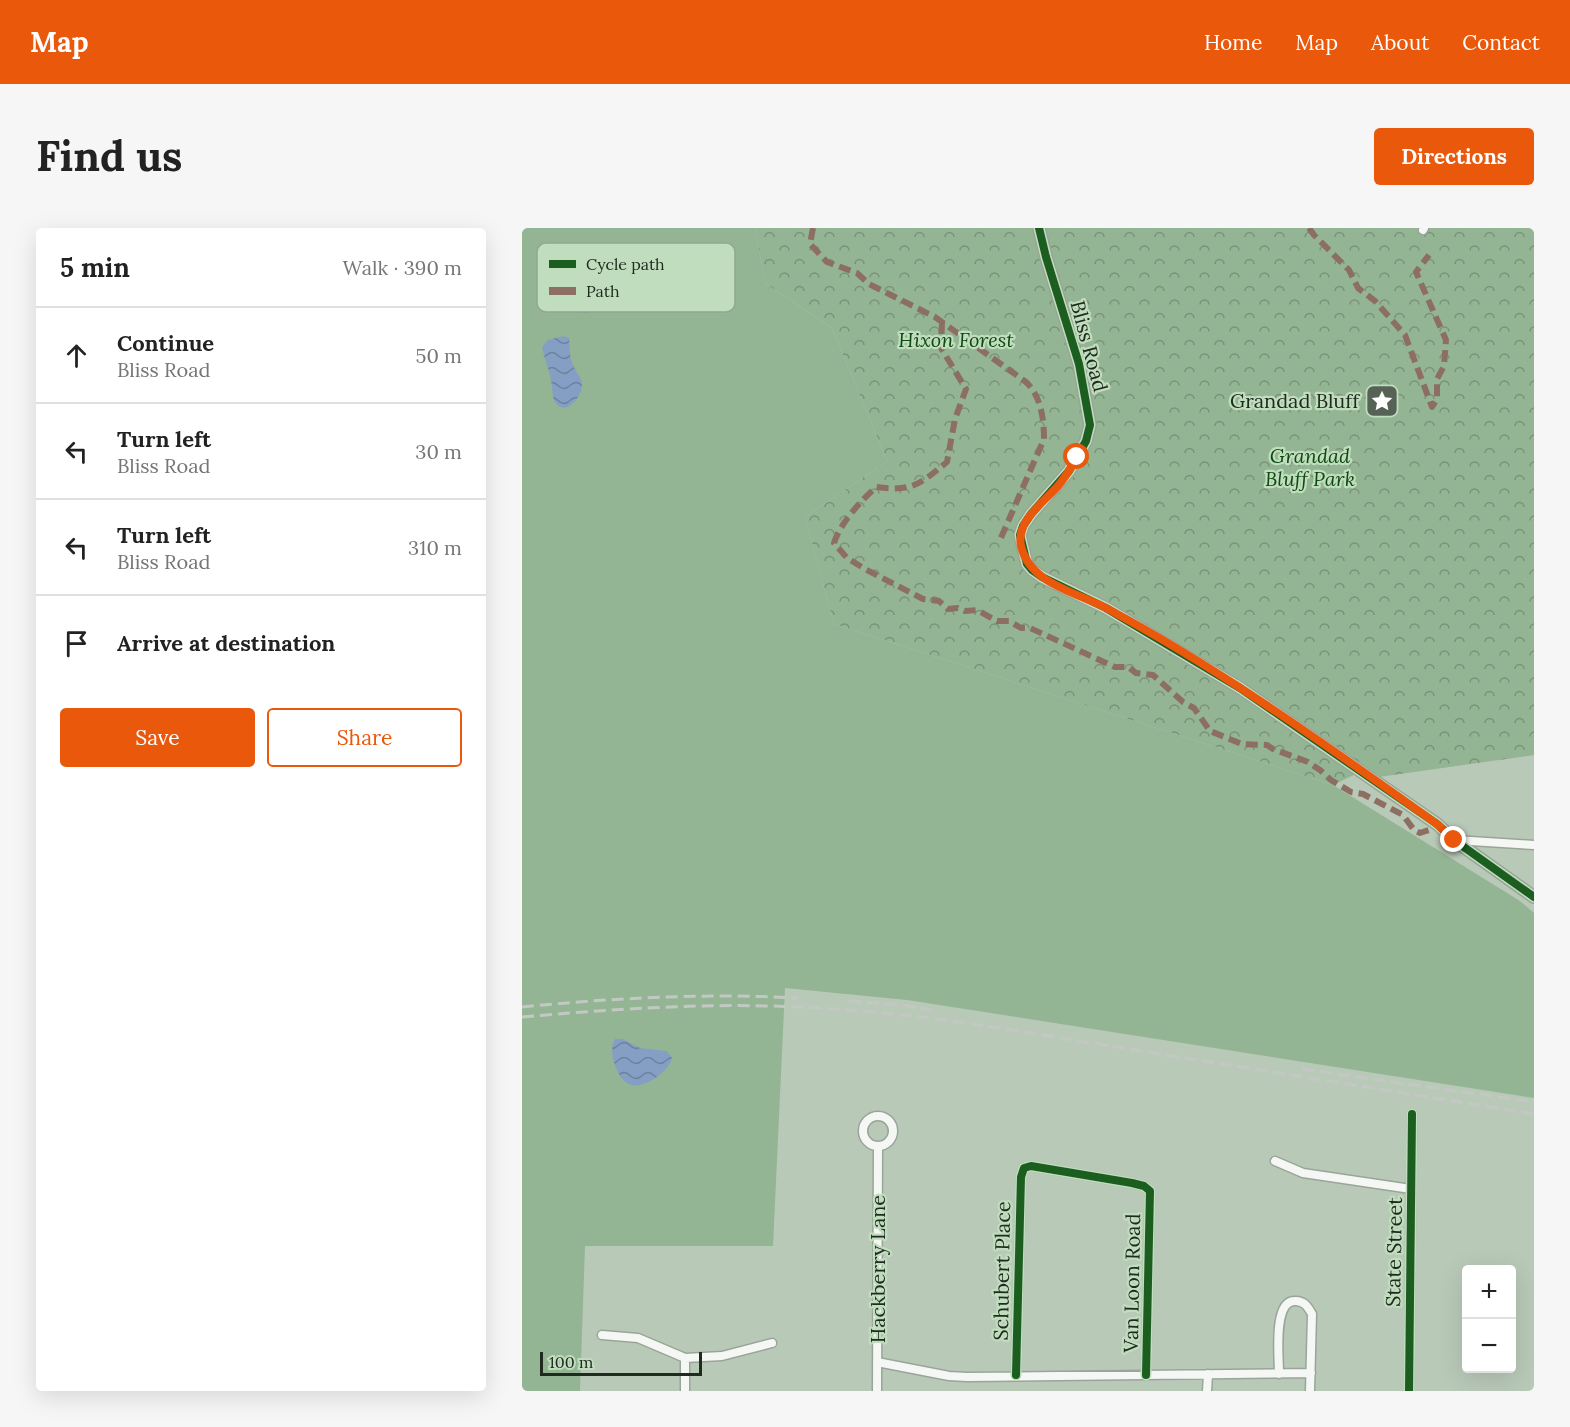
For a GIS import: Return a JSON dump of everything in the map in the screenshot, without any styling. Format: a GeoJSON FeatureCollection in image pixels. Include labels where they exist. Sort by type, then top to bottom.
{"type":"FeatureCollection","features":[{"type":"Feature","properties":{"kind":"street","name":"Bliss Road"},"geometry":{"type":"LineString","coordinates":[[1039,228],[1079,364],[1090,424],[1086,441],[1069,471],[1023,526],[1020,536],[1027,564],[1042,577],[1106,608],[1240,688],[1437,824],[1454,840],[1534,897]]}},
{"type":"Feature","properties":{"kind":"street"},"geometry":{"type":"LineString","coordinates":[[1454,840],[1534,844]]}},
{"type":"Feature","properties":{"kind":"street","name":"State Street"},"geometry":{"type":"LineString","coordinates":[[1409,1391],[1412,1114]]}},
{"type":"Feature","properties":{"kind":"street","name":"Hackberry Lane"},"geometry":{"type":"LineString","coordinates":[[877,1391],[879,1147]]}},
{"type":"Feature","properties":{"kind":"street"},"geometry":{"type":"LineString","coordinates":[[1275,1161],[1304,1173],[1411,1189]]}},
{"type":"Feature","properties":{"kind":"street","name":"Van Loon Road"},"geometry":{"type":"LineString","coordinates":[[1024,1168],[1031,1166],[1132,1183],[1144,1186],[1150,1191],[1146,1375]]}},
{"type":"Feature","properties":{"kind":"street","name":"Schubert Place"},"geometry":{"type":"LineString","coordinates":[[1016,1376],[1020,1177],[1024,1168]]}},
{"type":"Feature","properties":{"kind":"street"},"geometry":{"type":"LineString","coordinates":[[1279,1374],[1280,1316],[1286,1304],[1291,1301],[1303,1302],[1312,1314],[1310,1391]]}},
{"type":"Feature","properties":{"kind":"street"},"geometry":{"type":"LineString","coordinates":[[602,1335],[638,1338],[685,1358],[722,1356],[772,1342]]}},
{"type":"Feature","properties":{"kind":"street"},"geometry":{"type":"LineString","coordinates":[[685,1358],[685,1391]]}},
{"type":"Feature","properties":{"kind":"street"},"geometry":{"type":"LineString","coordinates":[[877,1362],[949,1376],[1311,1372]]}},
{"type":"Feature","properties":{"kind":"street"},"geometry":{"type":"LineString","coordinates":[[1208,1374],[1208,1391]]}},
{"type":"Feature","properties":{"kind":"green space"},"geometry":{"type":"Polygon","coordinates":[[[522,228],[755,228],[765,283],[832,328],[887,461],[805,517],[834,624],[1333,785],[1520,901],[1534,913],[1534,1098],[907,1000],[785,988],[773,1246],[585,1246],[580,1391],[522,1391],[522,228]]]}},
{"type":"Feature","properties":{"kind":"green space","name":"Grandad Bluff Park"},"geometry":{"type":"Polygon","coordinates":[[[755,228],[1534,228],[1534,755],[1372,778],[1362,771],[1333,785],[834,624],[805,517],[887,461],[832,328],[765,283],[755,228]]]}},
{"type":"Feature","properties":{"kind":"water"},"geometry":{"type":"Polygon","coordinates":[[[564,336],[569,338],[570,355],[582,386],[575,401],[563,408],[553,398],[542,347],[548,340],[564,336]]]}},
{"type":"Feature","properties":{"kind":"water"},"geometry":{"type":"Polygon","coordinates":[[[615,1039],[623,1039],[640,1048],[667,1051],[672,1058],[667,1068],[656,1078],[636,1086],[631,1085],[621,1078],[615,1065],[612,1050],[615,1039]]]}},
{"type":"Feature","properties":{"kind":"railway"},"geometry":{"type":"LineString","coordinates":[[522,1007],[660,997],[798,998]]}},
{"type":"Feature","properties":{"kind":"railway"},"geometry":{"type":"LineString","coordinates":[[849,1001],[895,1004],[932,1010]]}},
{"type":"Feature","properties":{"kind":"railway"},"geometry":{"type":"LineString","coordinates":[[522,1017],[706,1006],[794,1007],[874,1012],[980,1025],[1534,1114]]}},
{"type":"Feature","properties":{"kind":"railway"},"geometry":{"type":"LineString","coordinates":[[1302,1069],[1534,1102]]}},
{"type":"Feature","properties":{"kind":"marked path"},"geometry":{"type":"LineString","coordinates":[[813,228],[810,244],[827,262],[857,273],[869,284],[935,317],[1026,382],[1035,394],[1042,416],[1044,439],[1000,540]]}},
{"type":"Feature","properties":{"kind":"marked path"},"geometry":{"type":"LineString","coordinates":[[1309,228],[1349,270],[1358,288],[1375,301],[1405,335],[1432,407],[1437,399],[1437,379],[1444,366],[1446,340],[1416,272],[1429,255]]}},
{"type":"Feature","properties":{"kind":"marked path"},"geometry":{"type":"LineString","coordinates":[[942,322],[941,348],[966,389],[955,419],[947,462],[915,485],[899,488],[876,487],[846,520],[837,535],[834,543],[847,558],[923,599],[939,601],[948,609],[977,610],[997,621],[1009,621],[1021,628],[1030,628],[1115,667],[1128,667],[1136,673],[1153,675],[1183,702],[1194,708],[1210,731],[1242,744],[1267,745],[1308,762],[1351,792],[1363,794],[1403,815],[1414,830],[1420,833],[1432,829],[1437,824]]}},
{"type":"Feature","properties":{"kind":"cycle path"},"geometry":{"type":"LineString","coordinates":[[1039,228],[1079,364],[1090,425],[1086,441],[1069,471],[1023,526],[1020,535],[1027,564],[1042,577],[1106,608],[1240,688],[1437,824],[1454,840],[1534,897]]}},
{"type":"Feature","properties":{"kind":"cycle path"},"geometry":{"type":"LineString","coordinates":[[1409,1391],[1412,1114]]}},
{"type":"Feature","properties":{"kind":"cycle path"},"geometry":{"type":"LineString","coordinates":[[1016,1375],[1021,1177],[1024,1168],[1031,1166],[1132,1183],[1144,1186],[1150,1191],[1146,1375]]}},
{"type":"Feature","properties":{"kind":"place","name":"Grandad Bluff"},"geometry":{"type":"Point","coordinates":[1382,401]}},
{"type":"Feature","properties":{"kind":"route"},"geometry":{"type":"LineString","coordinates":[[1077,457],[1058,486],[1031,514],[1023,526],[1020,536],[1021,545],[1027,564],[1032,570],[1175,647],[1240,688],[1437,824],[1454,840]]}},
{"type":"Feature","properties":{"kind":"park label","name":"Hixon Forest"},"geometry":{"type":"Point","coordinates":[956,340]}}]}
